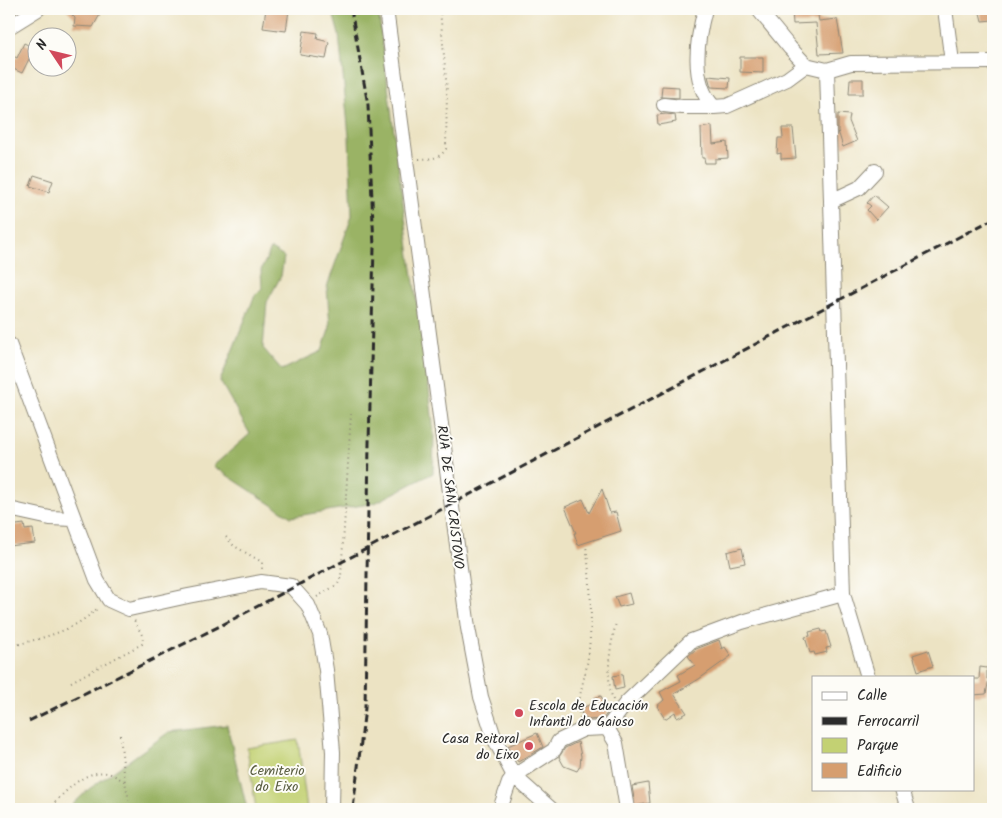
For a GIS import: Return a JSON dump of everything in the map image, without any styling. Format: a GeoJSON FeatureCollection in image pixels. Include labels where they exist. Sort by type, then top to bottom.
{"type":"FeatureCollection","features":[{"type":"Feature","properties":{"kind":"street"},"geometry":{"type":"LineString","coordinates":[[9,27],[38,9]]}},
{"type":"Feature","properties":{"kind":"street","name":"RÚA DE SAN CRISTOVO"},"geometry":{"type":"LineString","coordinates":[[386,9],[468,628],[481,697],[494,740],[514,776],[552,809]]}},
{"type":"Feature","properties":{"kind":"street"},"geometry":{"type":"LineString","coordinates":[[705,9],[700,29],[698,60],[701,83],[706,99],[714,107]]}},
{"type":"Feature","properties":{"kind":"street"},"geometry":{"type":"LineString","coordinates":[[758,9],[806,65],[827,70],[851,64],[993,62]]}},
{"type":"Feature","properties":{"kind":"street"},"geometry":{"type":"LineString","coordinates":[[945,9],[952,62]]}},
{"type":"Feature","properties":{"kind":"street"},"geometry":{"type":"LineString","coordinates":[[664,105],[701,108],[727,106],[787,79],[806,65]]}},
{"type":"Feature","properties":{"kind":"street"},"geometry":{"type":"LineString","coordinates":[[827,70],[843,594],[868,676]]}},
{"type":"Feature","properties":{"kind":"street"},"geometry":{"type":"LineString","coordinates":[[831,201],[859,188],[875,171]]}},
{"type":"Feature","properties":{"kind":"street"},"geometry":{"type":"LineString","coordinates":[[9,344],[97,580],[110,600],[129,610],[261,582],[291,586],[308,606],[320,634],[326,670],[333,752],[332,809]]}},
{"type":"Feature","properties":{"kind":"street"},"geometry":{"type":"LineString","coordinates":[[9,508],[50,518],[73,519]]}},
{"type":"Feature","properties":{"kind":"street"},"geometry":{"type":"LineString","coordinates":[[607,728],[619,711],[691,641],[742,622],[843,594]]}},
{"type":"Feature","properties":{"kind":"street"},"geometry":{"type":"LineString","coordinates":[[500,809],[509,783],[514,776],[554,750],[559,741],[584,729],[607,728]]}},
{"type":"Feature","properties":{"kind":"street"},"geometry":{"type":"LineString","coordinates":[[607,728],[616,743],[627,809]]}},
{"type":"Feature","properties":{"kind":"street"},"geometry":{"type":"LineString","coordinates":[[902,790],[908,809]]}},
{"type":"Feature","properties":{"kind":"path"},"geometry":{"type":"LineString","coordinates":[[406,161],[435,158],[441,156],[446,149],[447,91],[440,9]]}},
{"type":"Feature","properties":{"kind":"path"},"geometry":{"type":"LineString","coordinates":[[308,606],[317,597],[338,584],[341,577],[351,414]]}},
{"type":"Feature","properties":{"kind":"path"},"geometry":{"type":"LineString","coordinates":[[226,537],[234,546],[262,562],[261,582]]}},
{"type":"Feature","properties":{"kind":"path"},"geometry":{"type":"LineString","coordinates":[[584,729],[578,708],[588,657],[591,616],[591,578],[586,546]]}},
{"type":"Feature","properties":{"kind":"path"},"geometry":{"type":"LineString","coordinates":[[9,647],[65,631],[86,620],[101,605],[110,600]]}},
{"type":"Feature","properties":{"kind":"path"},"geometry":{"type":"LineString","coordinates":[[71,682],[142,644],[143,637],[129,610]]}},
{"type":"Feature","properties":{"kind":"path"},"geometry":{"type":"LineString","coordinates":[[616,624],[611,646],[610,666],[612,694],[619,711]]}},
{"type":"Feature","properties":{"kind":"path"},"geometry":{"type":"LineString","coordinates":[[120,734],[125,782],[132,809]]}},
{"type":"Feature","properties":{"kind":"path"},"geometry":{"type":"LineString","coordinates":[[48,809],[78,781],[96,772],[110,774],[125,782]]}},
{"type":"Feature","properties":{"kind":"green space"},"geometry":{"type":"Polygon","coordinates":[[[332,9],[378,9],[410,256],[427,370],[434,434],[433,473],[375,503],[291,517],[213,466],[250,434],[220,381],[255,295],[262,288],[261,270],[271,249],[284,257],[281,276],[267,302],[263,348],[282,370],[322,351],[330,327],[327,287],[352,216],[349,136],[339,35],[332,9]]]}},
{"type":"Feature","properties":{"kind":"green space"},"geometry":{"type":"Polygon","coordinates":[[[227,725],[247,809],[68,809],[89,789],[169,732],[227,725]]]}},
{"type":"Feature","properties":{"kind":"green space","name":"Cemiterio do Eixo"},"geometry":{"type":"Polygon","coordinates":[[[298,740],[307,809],[256,809],[247,748],[298,740]]]}},
{"type":"Feature","properties":{"kind":"building"},"geometry":{"type":"Polygon","coordinates":[[[66,9],[103,9],[93,27],[74,26],[75,18],[66,9]]]}},
{"type":"Feature","properties":{"kind":"building"},"geometry":{"type":"Polygon","coordinates":[[[266,9],[289,10],[286,31],[263,28],[266,9]]]}},
{"type":"Feature","properties":{"kind":"building"},"geometry":{"type":"Polygon","coordinates":[[[792,9],[817,9],[819,21],[837,19],[843,53],[819,54],[816,23],[793,24],[792,9]]]}},
{"type":"Feature","properties":{"kind":"building"},"geometry":{"type":"Polygon","coordinates":[[[979,9],[992,9],[993,20],[982,21],[979,9]]]}},
{"type":"Feature","properties":{"kind":"building"},"geometry":{"type":"Polygon","coordinates":[[[304,31],[318,33],[317,39],[329,42],[326,59],[300,55],[304,31]]]}},
{"type":"Feature","properties":{"kind":"building"},"geometry":{"type":"Polygon","coordinates":[[[24,43],[28,45],[28,61],[22,73],[9,67],[9,54],[17,58],[24,43]]]}},
{"type":"Feature","properties":{"kind":"building"},"geometry":{"type":"Polygon","coordinates":[[[740,57],[763,57],[763,73],[740,72],[740,57]]]}},
{"type":"Feature","properties":{"kind":"building"},"geometry":{"type":"Polygon","coordinates":[[[708,76],[730,78],[729,88],[711,87],[708,76]]]}},
{"type":"Feature","properties":{"kind":"building"},"geometry":{"type":"Polygon","coordinates":[[[850,79],[863,79],[863,94],[849,94],[850,79]]]}},
{"type":"Feature","properties":{"kind":"building"},"geometry":{"type":"Polygon","coordinates":[[[662,86],[679,87],[679,98],[661,97],[662,86]]]}},
{"type":"Feature","properties":{"kind":"building"},"geometry":{"type":"Polygon","coordinates":[[[838,114],[850,115],[849,121],[857,141],[843,147],[838,131],[838,114]]]}},
{"type":"Feature","properties":{"kind":"building"},"geometry":{"type":"Polygon","coordinates":[[[657,115],[675,115],[676,122],[658,125],[657,115]]]}},
{"type":"Feature","properties":{"kind":"building"},"geometry":{"type":"Polygon","coordinates":[[[712,126],[713,144],[727,142],[728,158],[715,159],[715,163],[705,163],[704,158],[702,158],[701,128],[712,126]]]}},
{"type":"Feature","properties":{"kind":"building"},"geometry":{"type":"Polygon","coordinates":[[[782,128],[793,128],[796,158],[781,159],[781,153],[777,154],[778,138],[783,138],[782,128]]]}},
{"type":"Feature","properties":{"kind":"building"},"geometry":{"type":"Polygon","coordinates":[[[34,175],[53,181],[49,192],[30,186],[34,175]]]}},
{"type":"Feature","properties":{"kind":"building"},"geometry":{"type":"Polygon","coordinates":[[[874,195],[888,207],[876,220],[867,210],[871,206],[867,203],[874,195]]]}},
{"type":"Feature","properties":{"kind":"building"},"geometry":{"type":"Polygon","coordinates":[[[602,489],[610,513],[616,512],[621,531],[578,545],[574,533],[576,533],[565,507],[583,499],[589,513],[602,489]]]}},
{"type":"Feature","properties":{"kind":"building"},"geometry":{"type":"Polygon","coordinates":[[[24,524],[25,530],[33,529],[35,543],[9,546],[9,526],[24,524]]]}},
{"type":"Feature","properties":{"kind":"building"},"geometry":{"type":"Polygon","coordinates":[[[742,548],[745,563],[730,566],[727,552],[742,548]]]}},
{"type":"Feature","properties":{"kind":"building"},"geometry":{"type":"Polygon","coordinates":[[[629,593],[632,604],[619,607],[615,597],[629,593]]]}},
{"type":"Feature","properties":{"kind":"building"},"geometry":{"type":"Polygon","coordinates":[[[821,629],[822,632],[826,631],[831,647],[826,648],[827,652],[815,655],[814,652],[810,653],[805,637],[810,636],[809,632],[821,629]]]}},
{"type":"Feature","properties":{"kind":"building"},"geometry":{"type":"Polygon","coordinates":[[[719,640],[722,649],[725,647],[731,656],[674,694],[687,713],[677,718],[675,712],[665,719],[657,706],[664,700],[660,692],[681,681],[678,675],[695,665],[688,656],[696,649],[719,640]]]}},
{"type":"Feature","properties":{"kind":"building"},"geometry":{"type":"Polygon","coordinates":[[[928,650],[933,666],[918,671],[913,655],[928,650]]]}},
{"type":"Feature","properties":{"kind":"building"},"geometry":{"type":"Polygon","coordinates":[[[980,667],[987,668],[987,679],[989,679],[986,694],[974,695],[974,679],[979,679],[980,667]]]}},
{"type":"Feature","properties":{"kind":"building"},"geometry":{"type":"Polygon","coordinates":[[[622,674],[624,688],[615,690],[613,676],[622,674]]]}},
{"type":"Feature","properties":{"kind":"building"},"geometry":{"type":"Polygon","coordinates":[[[601,696],[608,712],[603,719],[587,720],[586,717],[582,718],[581,708],[595,703],[594,698],[601,696]]]}},
{"type":"Feature","properties":{"kind":"building","name":"Casa Reitoral do Eixo"},"geometry":{"type":"Polygon","coordinates":[[[537,733],[543,747],[518,762],[508,746],[537,733]]]}},
{"type":"Feature","properties":{"kind":"building"},"geometry":{"type":"Polygon","coordinates":[[[578,742],[581,756],[580,766],[577,771],[564,766],[559,757],[565,748],[578,742]]]}},
{"type":"Feature","properties":{"kind":"building"},"geometry":{"type":"Polygon","coordinates":[[[648,783],[650,803],[635,806],[632,786],[648,783]]]}},
{"type":"Feature","properties":{"kind":"railway"},"geometry":{"type":"LineString","coordinates":[[351,9],[368,105],[374,247],[365,708],[353,809]]}},
{"type":"Feature","properties":{"kind":"railway"},"geometry":{"type":"LineString","coordinates":[[29,721],[222,625],[993,219]]}},
{"type":"Feature","properties":{"kind":"place","name":"Escola de Educación Infantil do Gaioso"},"geometry":{"type":"Point","coordinates":[519,713]}},
{"type":"Feature","properties":{"kind":"place","name":"Casa Reitoral do Eixo"},"geometry":{"type":"Point","coordinates":[529,746]}}]}
